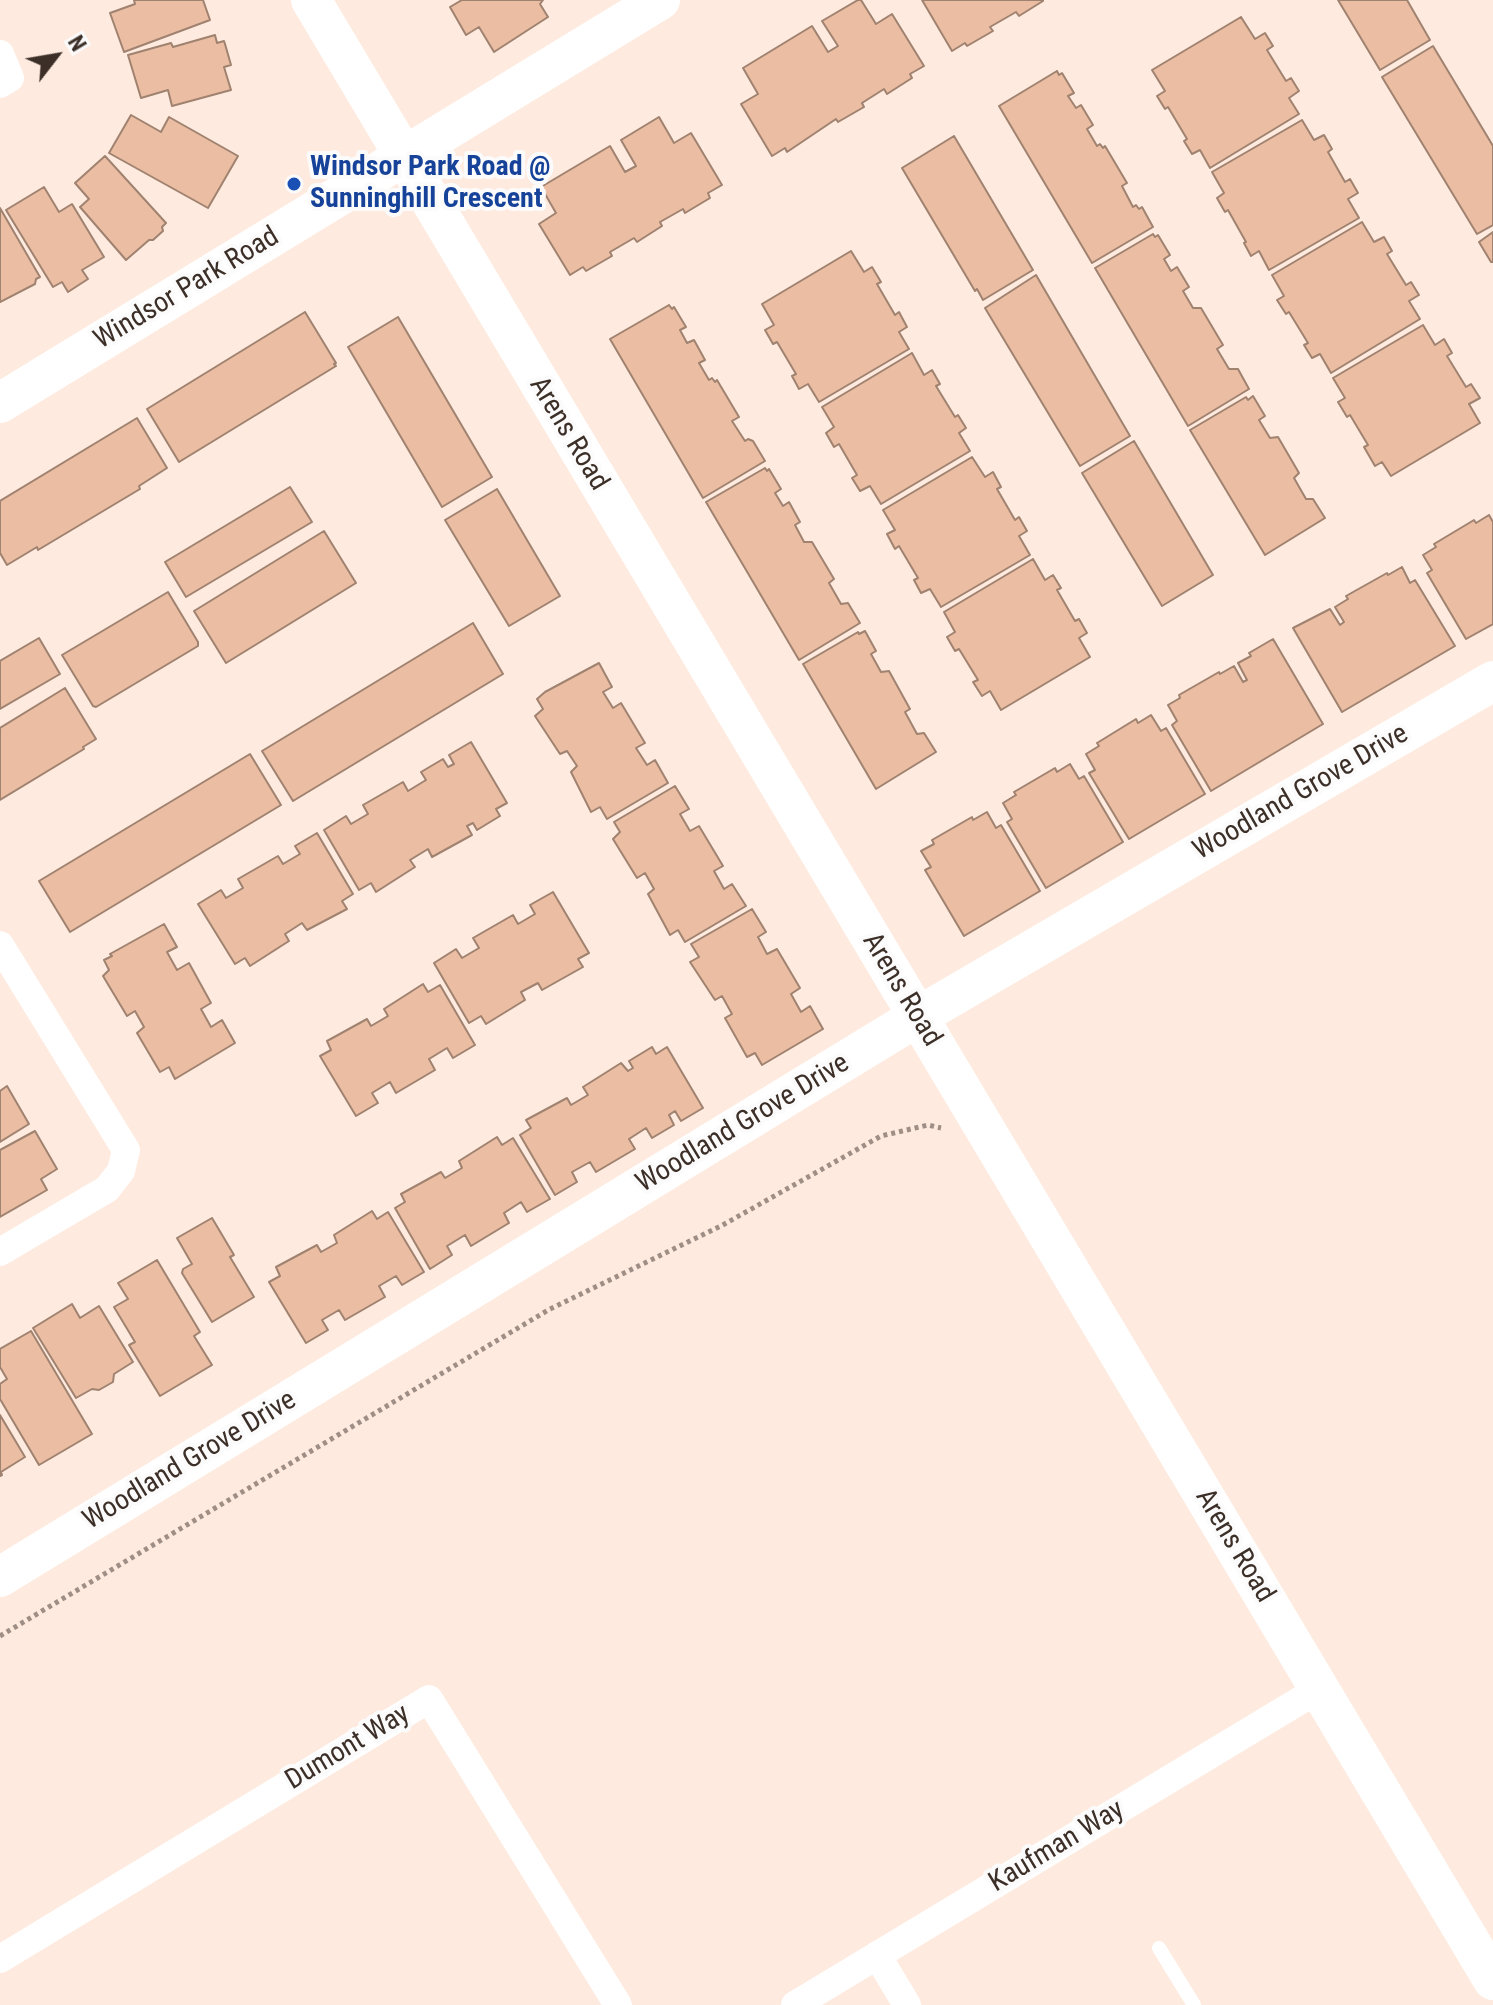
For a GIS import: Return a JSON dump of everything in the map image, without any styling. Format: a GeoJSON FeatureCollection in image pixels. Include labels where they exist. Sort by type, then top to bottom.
{"type":"FeatureCollection","features":[{"type":"Feature","properties":{"kind":"street","name":"Arens Road"},"geometry":{"type":"LineString","coordinates":[[311,0],[1493,1980]]}},
{"type":"Feature","properties":{"kind":"street","name":"Windsor Park Road"},"geometry":{"type":"LineString","coordinates":[[0,403],[649,3]]}},
{"type":"Feature","properties":{"kind":"street"},"geometry":{"type":"LineString","coordinates":[[0,54],[10,78],[0,84]]}},
{"type":"Feature","properties":{"kind":"street","name":"Woodland Grove Drive"},"geometry":{"type":"LineString","coordinates":[[0,1577],[917,1017],[1493,681]]}},
{"type":"Feature","properties":{"kind":"street"},"geometry":{"type":"LineString","coordinates":[[0,945],[126,1150],[121,1171],[107,1189],[0,1252]]}},
{"type":"Feature","properties":{"kind":"street","name":"Kaufman Way"},"geometry":{"type":"LineString","coordinates":[[795,2005],[1319,1689]]}},
{"type":"Feature","properties":{"kind":"street","name":"Dumont Way"},"geometry":{"type":"LineString","coordinates":[[0,1959],[429,1699],[618,2005]]}},
{"type":"Feature","properties":{"kind":"street"},"geometry":{"type":"LineString","coordinates":[[877,1955],[907,2005]]}},
{"type":"Feature","properties":{"kind":"lane"},"geometry":{"type":"LineString","coordinates":[[1159,1948],[1194,2005]]}},
{"type":"Feature","properties":{"kind":"path"},"geometry":{"type":"LineString","coordinates":[[0,1636],[550,1309],[721,1226],[881,1136],[928,1125],[954,1131],[978,1117]]}},
{"type":"Feature","properties":{"kind":"building"},"geometry":{"type":"Polygon","coordinates":[[[134,0],[203,0],[210,20],[124,52],[110,13],[135,4],[134,0]]]}},
{"type":"Feature","properties":{"kind":"building"},"geometry":{"type":"Polygon","coordinates":[[[462,0],[543,0],[540,4],[548,17],[494,52],[479,27],[466,35],[450,7],[462,0]]]}},
{"type":"Feature","properties":{"kind":"building"},"geometry":{"type":"Polygon","coordinates":[[[858,0],[876,24],[892,14],[924,66],[887,94],[884,89],[862,103],[864,107],[838,122],[836,119],[787,152],[785,148],[772,156],[741,104],[758,94],[743,68],[812,26],[828,52],[838,46],[822,21],[858,0]]]}},
{"type":"Feature","properties":{"kind":"building"},"geometry":{"type":"Polygon","coordinates":[[[922,0],[1043,1],[1019,16],[1016,12],[990,27],[993,31],[952,51],[922,0]]]}},
{"type":"Feature","properties":{"kind":"building"},"geometry":{"type":"Polygon","coordinates":[[[1338,0],[1407,0],[1430,40],[1380,70],[1338,0]]]}},
{"type":"Feature","properties":{"kind":"building"},"geometry":{"type":"Polygon","coordinates":[[[1241,17],[1255,39],[1265,33],[1273,46],[1267,50],[1286,81],[1291,78],[1299,91],[1289,98],[1299,114],[1210,168],[1200,150],[1192,154],[1168,107],[1165,109],[1157,96],[1165,91],[1152,70],[1241,17]]]}},
{"type":"Feature","properties":{"kind":"building"},"geometry":{"type":"Polygon","coordinates":[[[215,35],[217,43],[224,41],[225,44],[231,65],[224,67],[231,90],[172,106],[168,90],[141,98],[128,55],[215,35]]]}},
{"type":"Feature","properties":{"kind":"building"},"geometry":{"type":"Polygon","coordinates":[[[1433,46],[1493,146],[1493,225],[1477,234],[1382,77],[1433,46]]]}},
{"type":"Feature","properties":{"kind":"building"},"geometry":{"type":"Polygon","coordinates":[[[1057,71],[1059,75],[1062,73],[1074,93],[1068,96],[1076,108],[1081,105],[1093,125],[1087,129],[1097,146],[1105,146],[1127,183],[1122,186],[1133,207],[1142,207],[1153,227],[1092,263],[999,106],[1057,71]]]}},
{"type":"Feature","properties":{"kind":"building"},"geometry":{"type":"Polygon","coordinates":[[[131,115],[161,132],[169,117],[238,156],[208,208],[109,153],[131,115]]]}},
{"type":"Feature","properties":{"kind":"building"},"geometry":{"type":"Polygon","coordinates":[[[659,117],[674,143],[691,133],[722,185],[708,193],[710,198],[685,213],[683,209],[660,222],[662,226],[637,242],[634,238],[610,252],[612,256],[586,271],[583,267],[570,275],[539,224],[556,213],[541,187],[610,146],[625,172],[636,166],[621,140],[659,117]]]}},
{"type":"Feature","properties":{"kind":"building"},"geometry":{"type":"Polygon","coordinates":[[[1302,120],[1314,140],[1324,135],[1332,149],[1328,152],[1345,182],[1350,179],[1358,193],[1348,199],[1359,218],[1269,270],[1259,251],[1251,256],[1228,210],[1225,212],[1217,198],[1224,193],[1212,172],[1302,120]]]}},
{"type":"Feature","properties":{"kind":"building"},"geometry":{"type":"Polygon","coordinates":[[[954,136],[1033,270],[983,300],[902,168],[954,136]]]}},
{"type":"Feature","properties":{"kind":"building"},"geometry":{"type":"Polygon","coordinates":[[[105,156],[166,223],[163,231],[126,260],[80,207],[89,199],[75,183],[105,156]]]}},
{"type":"Feature","properties":{"kind":"building"},"geometry":{"type":"Polygon","coordinates":[[[44,187],[59,212],[72,204],[104,257],[82,270],[88,279],[68,292],[62,282],[53,287],[6,210],[44,187]]]}},
{"type":"Feature","properties":{"kind":"building"},"geometry":{"type":"Polygon","coordinates":[[[0,208],[40,277],[35,284],[0,302],[0,208]]]}},
{"type":"Feature","properties":{"kind":"building"},"geometry":{"type":"Polygon","coordinates":[[[1362,222],[1374,242],[1384,237],[1392,251],[1387,254],[1406,285],[1411,282],[1419,295],[1409,301],[1420,319],[1331,373],[1320,354],[1312,358],[1304,345],[1308,343],[1289,312],[1286,314],[1277,300],[1284,296],[1272,275],[1362,222]]]}},
{"type":"Feature","properties":{"kind":"building"},"geometry":{"type":"Polygon","coordinates":[[[1493,232],[1493,262],[1491,262],[1479,242],[1493,232]]]}},
{"type":"Feature","properties":{"kind":"building"},"geometry":{"type":"Polygon","coordinates":[[[1153,234],[1155,237],[1158,235],[1170,255],[1164,259],[1171,271],[1177,267],[1189,287],[1183,291],[1193,308],[1201,308],[1223,345],[1217,349],[1229,369],[1238,369],[1249,389],[1188,426],[1095,268],[1153,234]]]}},
{"type":"Feature","properties":{"kind":"building"},"geometry":{"type":"Polygon","coordinates":[[[851,251],[864,272],[872,267],[881,282],[877,284],[895,315],[899,312],[907,327],[899,332],[909,349],[819,402],[808,384],[799,389],[792,376],[796,374],[777,342],[773,344],[765,330],[774,325],[762,304],[851,251]]]}},
{"type":"Feature","properties":{"kind":"building"},"geometry":{"type":"Polygon","coordinates":[[[1036,275],[1130,436],[1080,466],[985,308],[1036,275]]]}},
{"type":"Feature","properties":{"kind":"building"},"geometry":{"type":"Polygon","coordinates":[[[669,305],[672,309],[674,307],[686,327],[680,330],[687,343],[694,340],[705,360],[699,363],[709,380],[717,380],[739,417],[732,421],[745,441],[753,441],[765,461],[703,498],[610,339],[669,305]]]}},
{"type":"Feature","properties":{"kind":"building"},"geometry":{"type":"Polygon","coordinates":[[[305,312],[336,366],[179,462],[147,409],[305,312]]]}},
{"type":"Feature","properties":{"kind":"building"},"geometry":{"type":"Polygon","coordinates":[[[398,317],[492,477],[442,507],[348,347],[398,317]]]}},
{"type":"Feature","properties":{"kind":"building"},"geometry":{"type":"Polygon","coordinates":[[[1423,325],[1435,345],[1444,339],[1452,353],[1447,356],[1466,387],[1471,384],[1480,398],[1469,404],[1480,423],[1391,476],[1382,462],[1375,466],[1364,447],[1368,445],[1350,415],[1347,417],[1338,402],[1345,398],[1333,378],[1423,325]]]}},
{"type":"Feature","properties":{"kind":"building"},"geometry":{"type":"Polygon","coordinates":[[[912,353],[924,375],[932,370],[940,384],[936,386],[955,417],[958,415],[966,428],[959,433],[970,451],[881,504],[870,486],[860,491],[852,478],[857,475],[839,444],[834,447],[826,433],[834,427],[822,407],[912,353]]]}},
{"type":"Feature","properties":{"kind":"building"},"geometry":{"type":"Polygon","coordinates":[[[1253,396],[1265,416],[1259,420],[1270,438],[1278,437],[1299,473],[1294,478],[1306,499],[1313,499],[1325,518],[1265,555],[1190,430],[1246,397],[1248,400],[1253,396]]]}},
{"type":"Feature","properties":{"kind":"building"},"geometry":{"type":"Polygon","coordinates":[[[137,418],[167,468],[139,486],[140,489],[7,565],[0,553],[0,501],[137,418]]]}},
{"type":"Feature","properties":{"kind":"building"},"geometry":{"type":"Polygon","coordinates":[[[1134,441],[1213,575],[1162,606],[1082,473],[1134,441]]]}},
{"type":"Feature","properties":{"kind":"building"},"geometry":{"type":"Polygon","coordinates":[[[972,457],[985,477],[993,472],[1001,487],[997,489],[1015,520],[1019,517],[1027,531],[1019,536],[1030,555],[941,607],[930,589],[921,593],[914,580],[918,578],[899,546],[895,549],[887,534],[895,530],[883,510],[972,457]]]}},
{"type":"Feature","properties":{"kind":"building"},"geometry":{"type":"Polygon","coordinates":[[[765,468],[767,471],[769,469],[781,489],[775,493],[783,506],[789,502],[800,522],[795,525],[804,542],[812,542],[834,579],[829,583],[841,604],[848,603],[860,623],[799,660],[706,502],[765,468]]]}},
{"type":"Feature","properties":{"kind":"building"},"geometry":{"type":"Polygon","coordinates":[[[290,487],[312,522],[186,597],[165,562],[290,487]]]}},
{"type":"Feature","properties":{"kind":"building"},"geometry":{"type":"Polygon","coordinates":[[[497,489],[560,596],[509,626],[445,520],[497,489]]]}},
{"type":"Feature","properties":{"kind":"building"},"geometry":{"type":"Polygon","coordinates":[[[1489,515],[1493,522],[1493,624],[1466,639],[1427,573],[1432,570],[1423,555],[1436,547],[1434,544],[1474,520],[1476,523],[1489,515]]]}},
{"type":"Feature","properties":{"kind":"building"},"geometry":{"type":"Polygon","coordinates":[[[324,531],[356,583],[226,663],[194,611],[324,531]]]}},
{"type":"Feature","properties":{"kind":"building"},"geometry":{"type":"Polygon","coordinates":[[[1033,559],[1045,580],[1053,575],[1061,588],[1057,590],[1075,621],[1079,619],[1087,633],[1079,638],[1090,657],[1001,710],[990,691],[982,696],[973,682],[978,680],[959,649],[955,651],[947,637],[955,632],[944,612],[1033,559]]]}},
{"type":"Feature","properties":{"kind":"building"},"geometry":{"type":"Polygon","coordinates":[[[1402,567],[1410,583],[1415,580],[1455,646],[1342,712],[1293,628],[1330,609],[1340,625],[1344,622],[1335,607],[1348,599],[1346,596],[1402,567]]]}},
{"type":"Feature","properties":{"kind":"building"},"geometry":{"type":"Polygon","coordinates":[[[168,592],[198,646],[93,706],[62,655],[168,592]]]}},
{"type":"Feature","properties":{"kind":"building"},"geometry":{"type":"Polygon","coordinates":[[[473,623],[503,674],[293,801],[262,751],[473,623]]]}},
{"type":"Feature","properties":{"kind":"building"},"geometry":{"type":"Polygon","coordinates":[[[865,631],[876,651],[871,654],[881,672],[889,671],[910,709],[905,712],[917,734],[924,733],[936,752],[876,789],[803,664],[858,632],[865,631]]]}},
{"type":"Feature","properties":{"kind":"building"},"geometry":{"type":"Polygon","coordinates":[[[39,638],[60,674],[0,709],[0,661],[39,638]]]}},
{"type":"Feature","properties":{"kind":"building"},"geometry":{"type":"Polygon","coordinates":[[[1273,639],[1323,724],[1211,791],[1172,725],[1177,721],[1168,705],[1180,698],[1179,695],[1234,666],[1243,682],[1247,680],[1238,663],[1273,639]]]}},
{"type":"Feature","properties":{"kind":"building"},"geometry":{"type":"Polygon","coordinates":[[[599,663],[612,687],[603,692],[613,708],[621,703],[645,743],[636,748],[647,765],[655,760],[668,783],[607,819],[600,807],[591,812],[571,772],[577,766],[567,751],[560,754],[535,716],[543,709],[537,699],[545,692],[599,663]]]}},
{"type":"Feature","properties":{"kind":"building"},"geometry":{"type":"Polygon","coordinates":[[[65,688],[96,739],[0,800],[0,728],[65,688]]]}},
{"type":"Feature","properties":{"kind":"building"},"geometry":{"type":"Polygon","coordinates":[[[1151,715],[1161,731],[1166,728],[1205,794],[1129,839],[1089,773],[1095,770],[1086,754],[1099,746],[1097,743],[1136,719],[1138,723],[1151,715]]]}},
{"type":"Feature","properties":{"kind":"building"},"geometry":{"type":"Polygon","coordinates":[[[471,742],[507,803],[496,809],[500,816],[477,830],[473,823],[467,826],[472,835],[432,857],[428,849],[410,860],[415,867],[376,892],[371,883],[359,890],[324,830],[346,816],[351,824],[368,814],[363,805],[403,782],[408,791],[426,780],[421,772],[443,759],[448,767],[454,764],[449,755],[471,742]]]}},
{"type":"Feature","properties":{"kind":"building"},"geometry":{"type":"Polygon","coordinates":[[[250,754],[281,805],[70,932],[39,881],[250,754]]]}},
{"type":"Feature","properties":{"kind":"building"},"geometry":{"type":"Polygon","coordinates":[[[1070,764],[1079,779],[1084,776],[1123,842],[1046,888],[1007,822],[1012,819],[1003,803],[1016,795],[1014,792],[1055,768],[1057,772],[1070,764]]]}},
{"type":"Feature","properties":{"kind":"building"},"geometry":{"type":"Polygon","coordinates":[[[675,786],[689,809],[680,814],[690,831],[699,826],[723,866],[714,871],[724,889],[732,884],[746,906],[685,942],[678,930],[670,935],[648,894],[654,889],[645,873],[637,878],[613,839],[620,832],[614,822],[675,786]]]}},
{"type":"Feature","properties":{"kind":"building"},"geometry":{"type":"Polygon","coordinates":[[[987,812],[996,828],[1001,825],[1040,891],[964,936],[925,870],[931,867],[921,851],[934,844],[932,840],[987,812]]]}},
{"type":"Feature","properties":{"kind":"building"},"geometry":{"type":"Polygon","coordinates":[[[317,833],[353,894],[342,901],[347,909],[307,930],[302,923],[285,934],[289,941],[250,966],[245,958],[235,964],[198,904],[221,890],[226,898],[243,888],[238,879],[278,856],[283,864],[300,854],[295,846],[317,833]]]}},
{"type":"Feature","properties":{"kind":"building"},"geometry":{"type":"Polygon","coordinates":[[[553,892],[589,953],[578,959],[583,967],[542,990],[538,983],[521,992],[525,1000],[486,1024],[481,1016],[469,1023],[434,963],[456,949],[462,958],[479,948],[473,938],[513,915],[518,924],[535,914],[530,905],[553,892]]]}},
{"type":"Feature","properties":{"kind":"building"},"geometry":{"type":"Polygon","coordinates":[[[752,909],[766,932],[758,937],[767,954],[777,949],[800,988],[791,994],[801,1012],[810,1006],[823,1029],[762,1065],[755,1053],[747,1057],[725,1018],[732,1014],[722,996],[715,1000],[690,962],[699,957],[691,944],[752,909]]]}},
{"type":"Feature","properties":{"kind":"building"},"geometry":{"type":"Polygon","coordinates":[[[164,924],[177,947],[167,952],[177,970],[189,963],[211,1003],[201,1009],[211,1027],[222,1020],[235,1043],[175,1079],[169,1067],[160,1072],[137,1033],[144,1027],[135,1011],[127,1016],[103,976],[109,970],[104,960],[112,956],[110,954],[164,924]]]}},
{"type":"Feature","properties":{"kind":"building"},"geometry":{"type":"Polygon","coordinates":[[[423,984],[428,992],[440,985],[475,1045],[453,1058],[447,1048],[429,1059],[435,1070],[396,1093],[390,1082],[372,1093],[378,1103],[356,1116],[320,1056],[331,1050],[327,1041],[367,1019],[371,1026],[388,1016],[384,1009],[423,984]]]}},
{"type":"Feature","properties":{"kind":"building"},"geometry":{"type":"Polygon","coordinates":[[[652,1047],[656,1054],[667,1047],[703,1108],[681,1121],[675,1111],[669,1115],[674,1125],[652,1138],[646,1128],[629,1139],[635,1149],[596,1172],[590,1162],[572,1172],[577,1182],[555,1195],[520,1135],[531,1128],[526,1120],[567,1098],[571,1105],[588,1095],[583,1087],[621,1063],[628,1071],[633,1068],[629,1061],[652,1047]]]}},
{"type":"Feature","properties":{"kind":"building"},"geometry":{"type":"Polygon","coordinates":[[[7,1086],[29,1124],[0,1142],[0,1091],[7,1086]]]}},
{"type":"Feature","properties":{"kind":"building"},"geometry":{"type":"Polygon","coordinates":[[[35,1131],[57,1169],[41,1179],[47,1190],[0,1217],[0,1150],[35,1131]]]}},
{"type":"Feature","properties":{"kind":"building"},"geometry":{"type":"Polygon","coordinates":[[[497,1137],[502,1145],[513,1138],[550,1199],[527,1212],[521,1202],[504,1213],[509,1223],[471,1246],[465,1235],[447,1246],[452,1255],[430,1269],[395,1208],[405,1202],[401,1194],[441,1172],[445,1178],[462,1168],[459,1161],[497,1137]]]}},
{"type":"Feature","properties":{"kind":"building"},"geometry":{"type":"Polygon","coordinates":[[[372,1211],[377,1219],[388,1212],[424,1272],[402,1285],[396,1276],[379,1286],[385,1297],[345,1320],[339,1310],[322,1320],[328,1330],[306,1343],[269,1282],[280,1276],[276,1267],[317,1245],[321,1252],[337,1243],[334,1235],[372,1211]]]}},
{"type":"Feature","properties":{"kind":"building"},"geometry":{"type":"Polygon","coordinates":[[[212,1218],[234,1255],[230,1257],[254,1297],[212,1322],[182,1273],[192,1264],[177,1238],[212,1218]]]}},
{"type":"Feature","properties":{"kind":"building"},"geometry":{"type":"Polygon","coordinates":[[[157,1260],[200,1332],[194,1336],[212,1365],[160,1396],[129,1345],[135,1342],[114,1307],[128,1299],[118,1283],[157,1260]]]}},
{"type":"Feature","properties":{"kind":"building"},"geometry":{"type":"Polygon","coordinates":[[[72,1304],[80,1318],[99,1306],[133,1362],[114,1374],[113,1382],[76,1398],[33,1328],[72,1304]]]}},
{"type":"Feature","properties":{"kind":"building"},"geometry":{"type":"Polygon","coordinates":[[[31,1331],[92,1434],[39,1465],[0,1399],[0,1384],[7,1379],[0,1367],[0,1349],[31,1331]]]}},
{"type":"Feature","properties":{"kind":"building"},"geometry":{"type":"Polygon","coordinates":[[[0,1415],[25,1457],[1,1472],[0,1476],[0,1415]]]}},
{"type":"Feature","properties":{"kind":"place","name":"Windsor Park Road @ Sunninghill Crescent"},"geometry":{"type":"Point","coordinates":[294,184]}}]}
